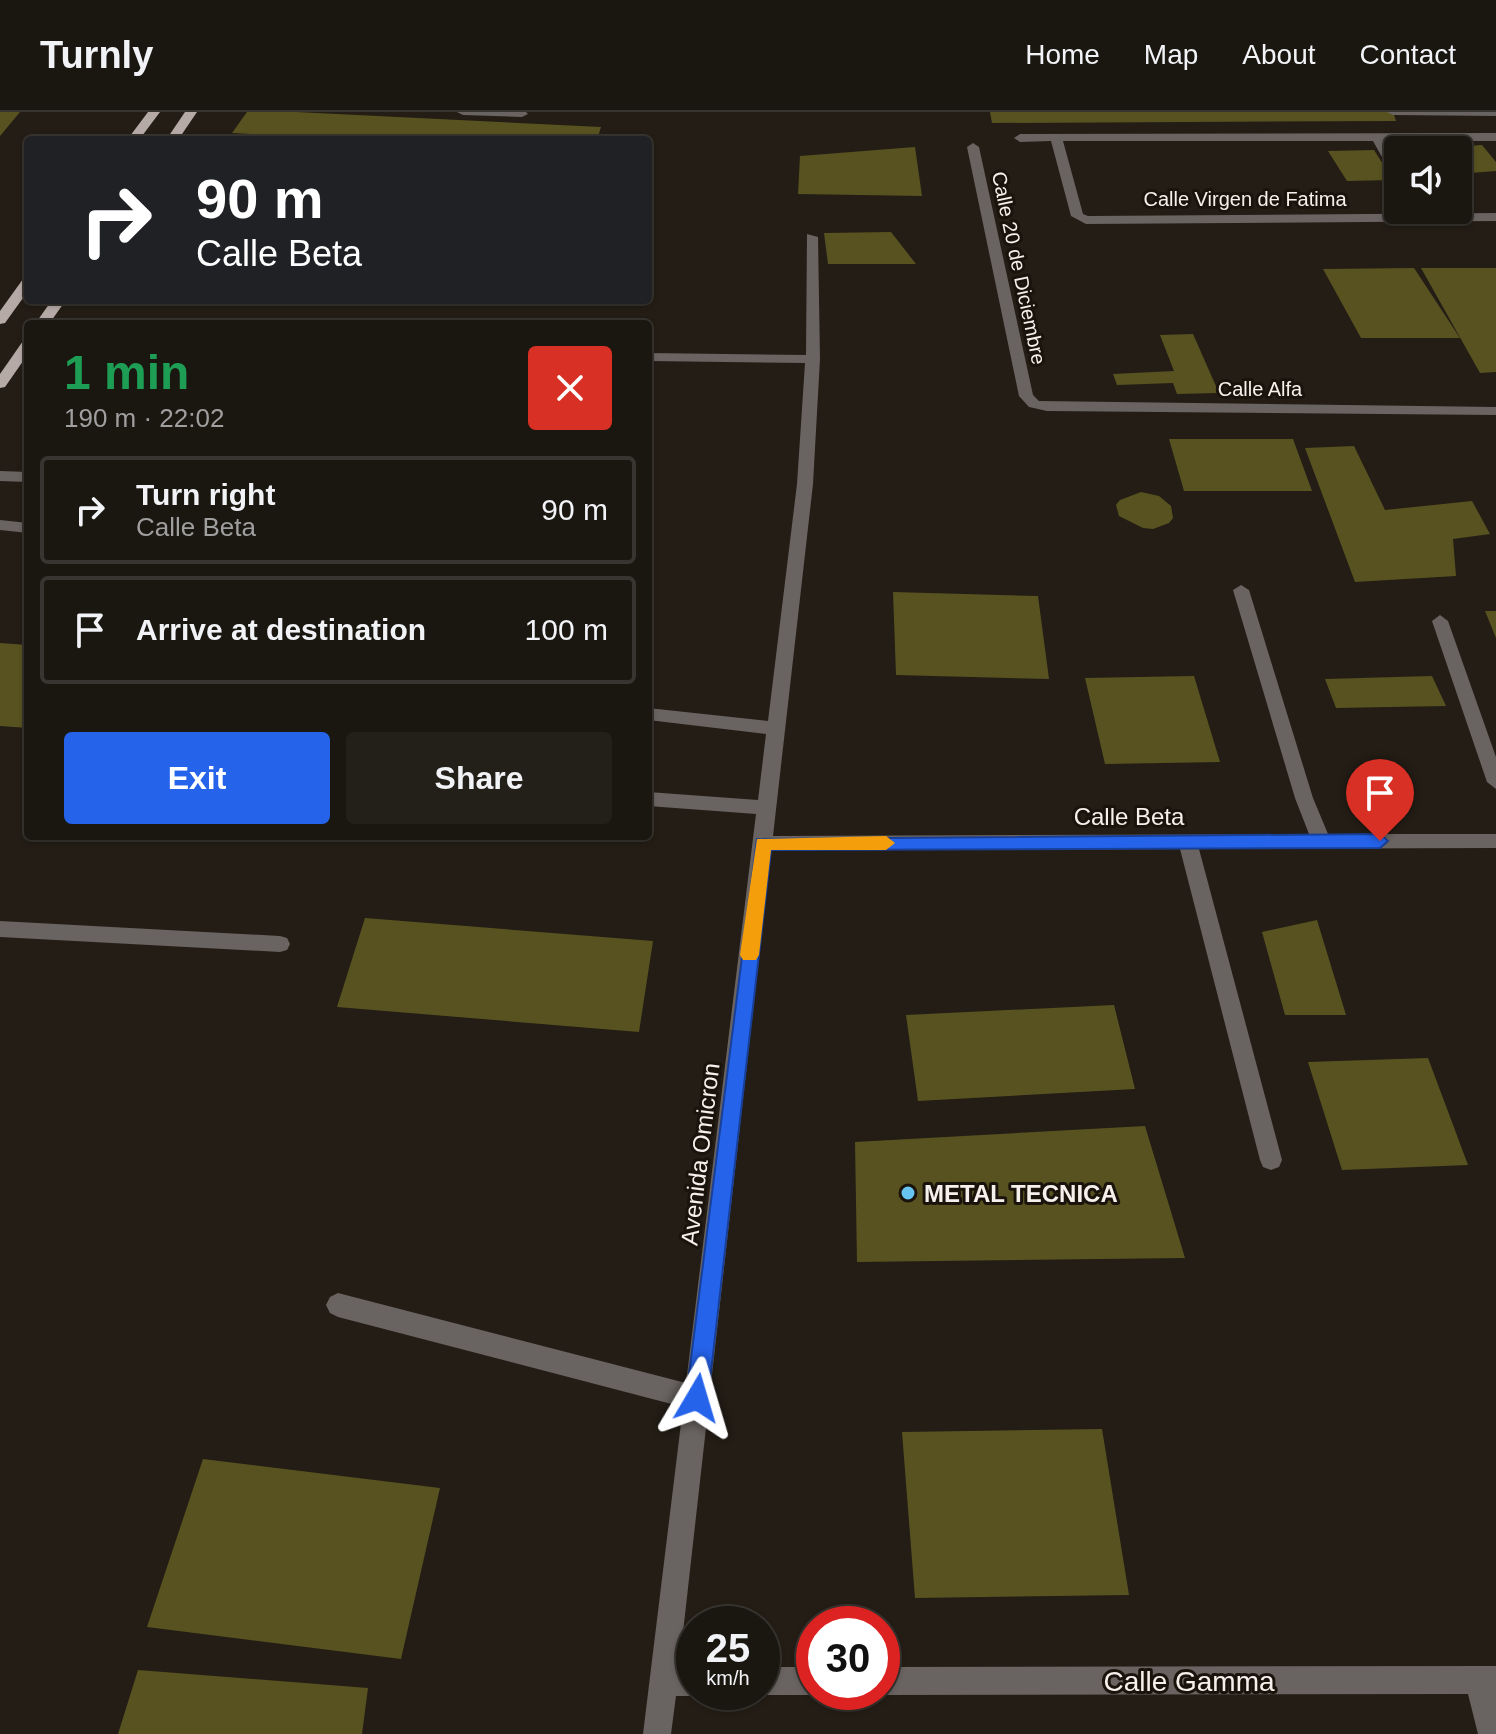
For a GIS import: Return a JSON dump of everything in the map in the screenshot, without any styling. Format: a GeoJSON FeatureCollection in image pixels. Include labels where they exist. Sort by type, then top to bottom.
{"type":"FeatureCollection","features":[{"type":"Feature","properties":{"kind":"main road"},"geometry":{"type":"LineString","coordinates":[[136,136],[154,112]]}},
{"type":"Feature","properties":{"kind":"main road"},"geometry":{"type":"LineString","coordinates":[[175,136],[191,112]]}},
{"type":"Feature","properties":{"kind":"main road"},"geometry":{"type":"LineString","coordinates":[[0,320],[24,287]]}},
{"type":"Feature","properties":{"kind":"main road"},"geometry":{"type":"LineString","coordinates":[[0,384],[24,350]]}},
{"type":"Feature","properties":{"kind":"street"},"geometry":{"type":"LineString","coordinates":[[463,112],[522,114]]}},
{"type":"Feature","properties":{"kind":"street"},"geometry":{"type":"LineString","coordinates":[[1393,112],[1496,113]]}},
{"type":"Feature","properties":{"kind":"street"},"geometry":{"type":"LineString","coordinates":[[1377,137],[1384,150]]}},
{"type":"Feature","properties":{"kind":"street"},"geometry":{"type":"LineString","coordinates":[[1020,138],[1496,137]]}},
{"type":"Feature","properties":{"kind":"street","name":"Calle Virgen de Fatima"},"geometry":{"type":"LineString","coordinates":[[1056,138],[1077,216],[1086,220],[1384,215]]}},
{"type":"Feature","properties":{"kind":"street","name":"Calle 20 de Diciembre"},"geometry":{"type":"LineString","coordinates":[[973,147],[1026,396]]}},
{"type":"Feature","properties":{"kind":"street","name":"Calle Virgen de Fatima"},"geometry":{"type":"LineString","coordinates":[[1472,216],[1496,217]]}},
{"type":"Feature","properties":{"kind":"street","name":"Avenida Omicron"},"geometry":{"type":"LineString","coordinates":[[657,1734],[805,484],[813,359],[812,237]]}},
{"type":"Feature","properties":{"kind":"street"},"geometry":{"type":"LineString","coordinates":[[652,357],[813,359]]}},
{"type":"Feature","properties":{"kind":"street","name":"Calle Alfa"},"geometry":{"type":"LineString","coordinates":[[1026,396],[1034,404],[1047,407],[1496,411]]}},
{"type":"Feature","properties":{"kind":"street"},"geometry":{"type":"LineString","coordinates":[[0,476],[24,477]]}},
{"type":"Feature","properties":{"kind":"street"},"geometry":{"type":"LineString","coordinates":[[0,525],[24,528]]}},
{"type":"Feature","properties":{"kind":"street"},"geometry":{"type":"LineString","coordinates":[[1241,590],[1304,798],[1321,841]]}},
{"type":"Feature","properties":{"kind":"street"},"geometry":{"type":"LineString","coordinates":[[1440,621],[1467,689],[1468,705],[1495,778]]}},
{"type":"Feature","properties":{"kind":"street"},"geometry":{"type":"LineString","coordinates":[[652,714],[777,729]]}},
{"type":"Feature","properties":{"kind":"street"},"geometry":{"type":"LineString","coordinates":[[652,799],[767,808]]}},
{"type":"Feature","properties":{"kind":"street","name":"Calle Beta"},"geometry":{"type":"LineString","coordinates":[[763,843],[1496,841]]}},
{"type":"Feature","properties":{"kind":"street"},"geometry":{"type":"LineString","coordinates":[[1188,842],[1271,1160]]}},
{"type":"Feature","properties":{"kind":"street"},"geometry":{"type":"LineString","coordinates":[[0,929],[280,944]]}},
{"type":"Feature","properties":{"kind":"street"},"geometry":{"type":"LineString","coordinates":[[338,1305],[697,1398]]}},
{"type":"Feature","properties":{"kind":"street"},"geometry":{"type":"LineString","coordinates":[[1487,1680],[1492,1734]]}},
{"type":"Feature","properties":{"kind":"street","name":"Calle Gamma"},"geometry":{"type":"LineString","coordinates":[[900,1681],[1487,1680]]}},
{"type":"Feature","properties":{"kind":"street"},"geometry":{"type":"LineString","coordinates":[[663,1682],[676,1682]]}},
{"type":"Feature","properties":{"kind":"building"},"geometry":{"type":"Polygon","coordinates":[[[0,112],[20,112],[0,136],[0,112]]]}},
{"type":"Feature","properties":{"kind":"building"},"geometry":{"type":"Polygon","coordinates":[[[247,112],[601,127],[598,136],[287,136],[232,133],[247,112]]]}},
{"type":"Feature","properties":{"kind":"building"},"geometry":{"type":"Polygon","coordinates":[[[990,112],[1393,112],[1396,121],[992,123],[990,112]]]}},
{"type":"Feature","properties":{"kind":"building"},"geometry":{"type":"Polygon","coordinates":[[[1482,145],[1496,162],[1496,171],[1472,173],[1472,146],[1482,145]]]}},
{"type":"Feature","properties":{"kind":"building"},"geometry":{"type":"Polygon","coordinates":[[[915,147],[922,196],[798,194],[800,156],[915,147]]]}},
{"type":"Feature","properties":{"kind":"building"},"geometry":{"type":"Polygon","coordinates":[[[1374,150],[1384,166],[1384,180],[1347,181],[1328,151],[1374,150]]]}},
{"type":"Feature","properties":{"kind":"building"},"geometry":{"type":"Polygon","coordinates":[[[891,232],[916,264],[828,264],[824,233],[891,232]]]}},
{"type":"Feature","properties":{"kind":"building"},"geometry":{"type":"Polygon","coordinates":[[[1414,268],[1460,338],[1361,338],[1323,269],[1414,268]]]}},
{"type":"Feature","properties":{"kind":"building"},"geometry":{"type":"Polygon","coordinates":[[[1421,268],[1496,268],[1496,372],[1480,373],[1421,268]]]}},
{"type":"Feature","properties":{"kind":"building"},"geometry":{"type":"Polygon","coordinates":[[[1193,334],[1219,393],[1177,394],[1173,383],[1117,385],[1113,374],[1174,371],[1160,335],[1193,334]]]}},
{"type":"Feature","properties":{"kind":"building"},"geometry":{"type":"Polygon","coordinates":[[[1169,439],[1293,439],[1312,491],[1184,491],[1169,439]]]}},
{"type":"Feature","properties":{"kind":"building"},"geometry":{"type":"Polygon","coordinates":[[[1354,446],[1385,510],[1472,501],[1490,534],[1453,539],[1456,576],[1355,582],[1305,448],[1354,446]]]}},
{"type":"Feature","properties":{"kind":"building"},"geometry":{"type":"Polygon","coordinates":[[[1141,492],[1159,496],[1171,506],[1173,518],[1169,523],[1153,529],[1143,528],[1119,516],[1116,505],[1120,500],[1141,492]]]}},
{"type":"Feature","properties":{"kind":"building"},"geometry":{"type":"Polygon","coordinates":[[[893,592],[1038,596],[1049,679],[896,675],[893,592]]]}},
{"type":"Feature","properties":{"kind":"building"},"geometry":{"type":"Polygon","coordinates":[[[1485,611],[1496,611],[1496,638],[1485,611]]]}},
{"type":"Feature","properties":{"kind":"building"},"geometry":{"type":"Polygon","coordinates":[[[0,643],[24,645],[24,728],[0,726],[0,643]]]}},
{"type":"Feature","properties":{"kind":"building"},"geometry":{"type":"Polygon","coordinates":[[[1194,676],[1220,762],[1105,764],[1085,678],[1194,676]]]}},
{"type":"Feature","properties":{"kind":"building"},"geometry":{"type":"Polygon","coordinates":[[[1432,676],[1446,706],[1336,708],[1325,679],[1432,676]]]}},
{"type":"Feature","properties":{"kind":"building"},"geometry":{"type":"Polygon","coordinates":[[[365,918],[653,941],[639,1032],[337,1007],[365,918]]]}},
{"type":"Feature","properties":{"kind":"building"},"geometry":{"type":"Polygon","coordinates":[[[1317,920],[1346,1015],[1285,1015],[1262,932],[1317,920]]]}},
{"type":"Feature","properties":{"kind":"building"},"geometry":{"type":"Polygon","coordinates":[[[1114,1005],[1135,1089],[918,1101],[906,1015],[1114,1005]]]}},
{"type":"Feature","properties":{"kind":"building"},"geometry":{"type":"Polygon","coordinates":[[[1428,1058],[1468,1165],[1342,1170],[1308,1062],[1428,1058]]]}},
{"type":"Feature","properties":{"kind":"building"},"geometry":{"type":"Polygon","coordinates":[[[1145,1126],[1185,1258],[857,1262],[855,1142],[1145,1126]]]}},
{"type":"Feature","properties":{"kind":"building"},"geometry":{"type":"Polygon","coordinates":[[[1102,1429],[1129,1595],[915,1598],[902,1432],[1102,1429]]]}},
{"type":"Feature","properties":{"kind":"building"},"geometry":{"type":"Polygon","coordinates":[[[203,1459],[440,1488],[401,1659],[147,1627],[203,1459]]]}},
{"type":"Feature","properties":{"kind":"building"},"geometry":{"type":"Polygon","coordinates":[[[138,1670],[368,1688],[362,1734],[118,1734],[138,1670]]]}},
{"type":"Feature","properties":{"kind":"slow traffic"},"geometry":{"type":"LineString","coordinates":[[750,955],[763,843],[886,843]]}},
{"type":"Feature","properties":{"kind":"place","name":"METAL TECNICA"},"geometry":{"type":"Point","coordinates":[908,1193]}},
{"type":"Feature","properties":{"kind":"route"},"geometry":{"type":"LineString","coordinates":[[697,1398],[763,843],[1380,841]]}}]}
